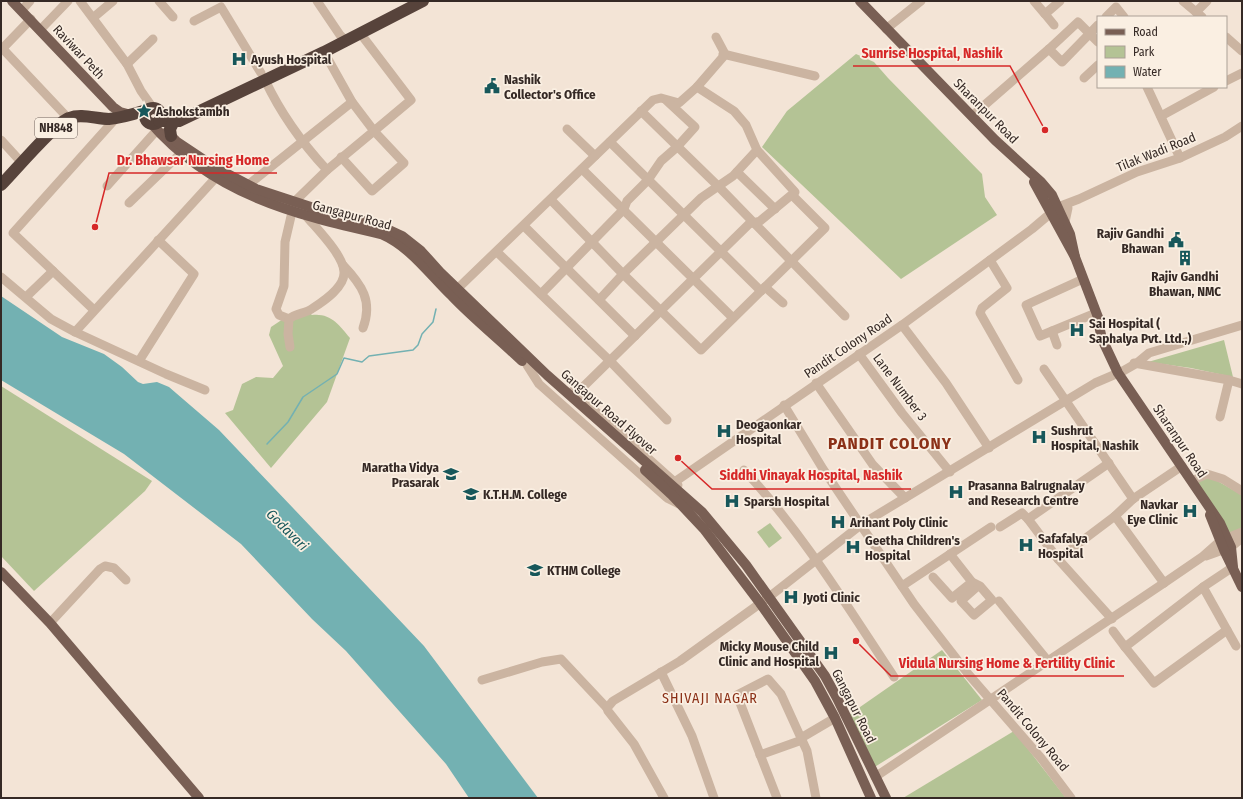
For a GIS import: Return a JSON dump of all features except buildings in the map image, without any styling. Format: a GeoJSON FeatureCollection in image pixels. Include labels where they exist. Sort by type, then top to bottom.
{"type":"FeatureCollection","features":[{"type":"Feature","properties":{"kind":"highway","name":"NH848"},"geometry":{"type":"LineString","coordinates":[[155,117],[176,114],[263,76],[343,38],[406,1]]}},
{"type":"Feature","properties":{"kind":"highway","name":"NH848"},"geometry":{"type":"LineString","coordinates":[[1,185],[68,118],[113,114],[155,117],[174,122],[179,121],[263,76],[324,52],[343,38],[360,33],[423,1]]}},
{"type":"Feature","properties":{"kind":"highway"},"geometry":{"type":"LineString","coordinates":[[171,136],[170,129],[174,122]]}},
{"type":"Feature","properties":{"kind":"main road","name":"Raviwar Peth"},"geometry":{"type":"LineString","coordinates":[[12,1],[41,29],[113,114]]}},
{"type":"Feature","properties":{"kind":"main road","name":"Sharanpur Road"},"geometry":{"type":"LineString","coordinates":[[860,1],[972,116],[1041,182],[1056,212],[1070,234],[1075,256],[1097,317],[1102,339],[1130,390],[1208,507],[1242,587]]}},
{"type":"Feature","properties":{"kind":"main road","name":"Gangapur Road"},"geometry":{"type":"LineString","coordinates":[[155,117],[171,136],[236,190],[290,208],[388,228],[402,236],[421,251],[454,292]]}},
{"type":"Feature","properties":{"kind":"main road","name":"Gangapur Road"},"geometry":{"type":"LineString","coordinates":[[155,117],[181,153],[218,174],[248,185],[307,217],[381,234],[393,239],[454,292],[530,363]]}},
{"type":"Feature","properties":{"kind":"main road","name":"Gangapur Road Flyover"},"geometry":{"type":"LineString","coordinates":[[530,363],[675,488],[684,502]]}},
{"type":"Feature","properties":{"kind":"main road","name":"Gangapur Road"},"geometry":{"type":"LineString","coordinates":[[684,502],[702,512],[723,536],[769,597],[825,676],[838,698],[886,798]]}},
{"type":"Feature","properties":{"kind":"main road","name":"Gangapur Road"},"geometry":{"type":"LineString","coordinates":[[684,502],[760,603],[815,681],[836,718],[871,798]]}},
{"type":"Feature","properties":{"kind":"main road"},"geometry":{"type":"LineString","coordinates":[[2,576],[50,623],[199,798]]}},
{"type":"Feature","properties":{"kind":"street"},"geometry":{"type":"LineString","coordinates":[[22,10],[30,1]]}},
{"type":"Feature","properties":{"kind":"street"},"geometry":{"type":"LineString","coordinates":[[80,1],[94,17],[127,64],[155,117],[107,186]]}},
{"type":"Feature","properties":{"kind":"street"},"geometry":{"type":"LineString","coordinates":[[94,17],[113,1]]}},
{"type":"Feature","properties":{"kind":"street"},"geometry":{"type":"LineString","coordinates":[[159,1],[173,17]]}},
{"type":"Feature","properties":{"kind":"street"},"geometry":{"type":"LineString","coordinates":[[317,1],[343,38]]}},
{"type":"Feature","properties":{"kind":"street"},"geometry":{"type":"LineString","coordinates":[[886,29],[921,1]]}},
{"type":"Feature","properties":{"kind":"street"},"geometry":{"type":"LineString","coordinates":[[1034,1],[1054,25]]}},
{"type":"Feature","properties":{"kind":"street"},"geometry":{"type":"LineString","coordinates":[[1045,14],[1060,1]]}},
{"type":"Feature","properties":{"kind":"street"},"geometry":{"type":"LineString","coordinates":[[1183,1],[1199,14],[1206,1]]}},
{"type":"Feature","properties":{"kind":"street"},"geometry":{"type":"LineString","coordinates":[[41,29],[62,3]]}},
{"type":"Feature","properties":{"kind":"street"},"geometry":{"type":"LineString","coordinates":[[194,21],[221,7],[263,76],[281,112],[302,143],[326,170]]}},
{"type":"Feature","properties":{"kind":"street"},"geometry":{"type":"LineString","coordinates":[[1107,16],[1116,7],[1123,16]]}},
{"type":"Feature","properties":{"kind":"street"},"geometry":{"type":"LineString","coordinates":[[31,19],[2,50],[68,118]]}},
{"type":"Feature","properties":{"kind":"street"},"geometry":{"type":"LineString","coordinates":[[972,116],[1078,22],[1097,41]]}},
{"type":"Feature","properties":{"kind":"street"},"geometry":{"type":"LineString","coordinates":[[1049,49],[1062,62],[1097,26]]}},
{"type":"Feature","properties":{"kind":"street"},"geometry":{"type":"LineString","coordinates":[[289,319],[279,315],[276,310],[284,286],[285,242],[290,208],[326,170],[411,100],[360,33]]}},
{"type":"Feature","properties":{"kind":"street"},"geometry":{"type":"LineString","coordinates":[[454,292],[653,100],[664,98],[679,104],[697,87],[719,62],[724,52],[716,37]]}},
{"type":"Feature","properties":{"kind":"street"},"geometry":{"type":"LineString","coordinates":[[1227,37],[1242,51]]}},
{"type":"Feature","properties":{"kind":"street"},"geometry":{"type":"LineString","coordinates":[[127,64],[153,39]]}},
{"type":"Feature","properties":{"kind":"street"},"geometry":{"type":"LineString","coordinates":[[324,52],[352,102],[374,131],[404,163],[372,191],[341,157]]}},
{"type":"Feature","properties":{"kind":"street"},"geometry":{"type":"LineString","coordinates":[[723,54],[815,76]]}},
{"type":"Feature","properties":{"kind":"street"},"geometry":{"type":"LineString","coordinates":[[1084,78],[1097,66]]}},
{"type":"Feature","properties":{"kind":"street"},"geometry":{"type":"LineString","coordinates":[[1227,80],[1242,73]]}},
{"type":"Feature","properties":{"kind":"street"},"geometry":{"type":"LineString","coordinates":[[584,386],[749,224],[760,221],[795,192],[757,150],[746,125],[734,111],[697,87]]}},
{"type":"Feature","properties":{"kind":"street"},"geometry":{"type":"LineString","coordinates":[[1147,88],[1180,158]]}},
{"type":"Feature","properties":{"kind":"street"},"geometry":{"type":"LineString","coordinates":[[1161,116],[1212,88]]}},
{"type":"Feature","properties":{"kind":"street"},"geometry":{"type":"LineString","coordinates":[[541,294],[624,209],[627,201],[648,180],[661,161],[677,147],[695,127],[664,98]]}},
{"type":"Feature","properties":{"kind":"street"},"geometry":{"type":"LineString","coordinates":[[248,185],[352,102]]}},
{"type":"Feature","properties":{"kind":"street"},"geometry":{"type":"LineString","coordinates":[[641,111],[755,223],[845,316]]}},
{"type":"Feature","properties":{"kind":"street"},"geometry":{"type":"LineString","coordinates":[[94,310],[13,233],[113,114]]}},
{"type":"Feature","properties":{"kind":"street","name":"Tilak Wadi Road"},"geometry":{"type":"LineString","coordinates":[[1056,212],[1137,172],[1180,158],[1241,128]]}},
{"type":"Feature","properties":{"kind":"street"},"geometry":{"type":"LineString","coordinates":[[567,129],[595,156]]}},
{"type":"Feature","properties":{"kind":"street"},"geometry":{"type":"LineString","coordinates":[[1,140],[22,163]]}},
{"type":"Feature","properties":{"kind":"street"},"geometry":{"type":"LineString","coordinates":[[610,142],[722,252],[763,289],[783,304]]}},
{"type":"Feature","properties":{"kind":"street"},"geometry":{"type":"LineString","coordinates":[[599,300],[623,274],[684,214],[701,198],[719,187],[737,172],[757,150]]}},
{"type":"Feature","properties":{"kind":"street"},"geometry":{"type":"LineString","coordinates":[[128,204],[181,153]]}},
{"type":"Feature","properties":{"kind":"street"},"geometry":{"type":"LineString","coordinates":[[582,169],[733,318]]}},
{"type":"Feature","properties":{"kind":"street"},"geometry":{"type":"LineString","coordinates":[[737,172],[775,209]]}},
{"type":"Feature","properties":{"kind":"street"},"geometry":{"type":"LineString","coordinates":[[75,332],[218,174]]}},
{"type":"Feature","properties":{"kind":"street"},"geometry":{"type":"LineString","coordinates":[[551,200],[623,274],[701,350],[825,228],[792,195]]}},
{"type":"Feature","properties":{"kind":"street","name":"Pandit Colony Road"},"geometry":{"type":"LineString","coordinates":[[675,488],[784,405],[902,325],[1056,212]]}},
{"type":"Feature","properties":{"kind":"street"},"geometry":{"type":"LineString","coordinates":[[307,217],[332,247],[343,265],[357,280],[365,294],[368,316],[363,328]]}},
{"type":"Feature","properties":{"kind":"street"},"geometry":{"type":"LineString","coordinates":[[524,226],[635,336]]}},
{"type":"Feature","properties":{"kind":"street"},"geometry":{"type":"LineString","coordinates":[[139,361],[194,274],[158,240]]}},
{"type":"Feature","properties":{"kind":"street"},"geometry":{"type":"LineString","coordinates":[[497,252],[610,361],[667,420]]}},
{"type":"Feature","properties":{"kind":"street"},"geometry":{"type":"LineString","coordinates":[[990,260],[1007,288],[982,308],[980,313],[1018,380]]}},
{"type":"Feature","properties":{"kind":"street"},"geometry":{"type":"LineString","coordinates":[[290,347],[288,334],[289,319],[294,315],[308,312],[332,292],[342,280],[345,273],[343,265]]}},
{"type":"Feature","properties":{"kind":"street"},"geometry":{"type":"LineString","coordinates":[[26,297],[53,271]]}},
{"type":"Feature","properties":{"kind":"street"},"geometry":{"type":"LineString","coordinates":[[1,277],[51,319],[75,332],[205,390]]}},
{"type":"Feature","properties":{"kind":"street"},"geometry":{"type":"LineString","coordinates":[[1083,279],[1026,305],[1040,336],[1097,317]]}},
{"type":"Feature","properties":{"kind":"street"},"geometry":{"type":"LineString","coordinates":[[607,708],[613,701],[661,672],[673,661],[769,597],[815,559],[862,524],[904,498],[1067,402],[1096,383],[1119,370],[1137,363],[1149,353],[1242,324]]}},
{"type":"Feature","properties":{"kind":"street"},"geometry":{"type":"LineString","coordinates":[[902,325],[946,383],[989,448]]}},
{"type":"Feature","properties":{"kind":"street"},"geometry":{"type":"LineString","coordinates":[[1052,331],[1057,345]]}},
{"type":"Feature","properties":{"kind":"street","name":"Lane Number 3"},"geometry":{"type":"LineString","coordinates":[[859,354],[902,413],[950,472]]}},
{"type":"Feature","properties":{"kind":"street"},"geometry":{"type":"LineString","coordinates":[[530,363],[544,366],[675,488],[684,502]]}},
{"type":"Feature","properties":{"kind":"street"},"geometry":{"type":"LineString","coordinates":[[530,363],[539,384],[667,498],[684,502]]}},
{"type":"Feature","properties":{"kind":"street"},"geometry":{"type":"LineString","coordinates":[[1137,363],[1229,380],[1242,384]]}},
{"type":"Feature","properties":{"kind":"street"},"geometry":{"type":"LineString","coordinates":[[1044,369],[1133,499]]}},
{"type":"Feature","properties":{"kind":"street"},"geometry":{"type":"LineString","coordinates":[[1220,417],[1229,380]]}},
{"type":"Feature","properties":{"kind":"street"},"geometry":{"type":"LineString","coordinates":[[816,383],[873,465],[904,498]]}},
{"type":"Feature","properties":{"kind":"street","name":"Pandit Colony Road"},"geometry":{"type":"LineString","coordinates":[[784,405],[823,469],[862,524],[902,586],[960,663],[1041,758],[1071,798]]}},
{"type":"Feature","properties":{"kind":"street"},"geometry":{"type":"LineString","coordinates":[[1028,519],[1109,463]]}},
{"type":"Feature","properties":{"kind":"street"},"geometry":{"type":"LineString","coordinates":[[1058,559],[1115,516],[1133,499],[1182,466]]}},
{"type":"Feature","properties":{"kind":"street"},"geometry":{"type":"LineString","coordinates":[[744,470],[815,559],[894,677]]}},
{"type":"Feature","properties":{"kind":"street"},"geometry":{"type":"LineString","coordinates":[[1192,481],[1207,474],[1223,479],[1242,491]]}},
{"type":"Feature","properties":{"kind":"street"},"geometry":{"type":"LineString","coordinates":[[902,586],[996,527],[1022,513],[1058,559],[1112,619]]}},
{"type":"Feature","properties":{"kind":"street"},"geometry":{"type":"LineString","coordinates":[[1115,516],[1164,583]]}},
{"type":"Feature","properties":{"kind":"street"},"geometry":{"type":"LineString","coordinates":[[875,777],[1112,619],[1202,557],[1242,532]]}},
{"type":"Feature","properties":{"kind":"street"},"geometry":{"type":"LineString","coordinates":[[1225,544],[1242,538]]}},
{"type":"Feature","properties":{"kind":"street"},"geometry":{"type":"LineString","coordinates":[[947,559],[975,584],[952,598],[933,575],[947,559]]}},
{"type":"Feature","properties":{"kind":"street"},"geometry":{"type":"LineString","coordinates":[[50,623],[100,569],[105,566],[114,568],[126,580]]}},
{"type":"Feature","properties":{"kind":"street"},"geometry":{"type":"LineString","coordinates":[[1125,647],[1203,587],[1233,567]]}},
{"type":"Feature","properties":{"kind":"street"},"geometry":{"type":"LineString","coordinates":[[1203,587],[1236,646]]}},
{"type":"Feature","properties":{"kind":"street"},"geometry":{"type":"LineString","coordinates":[[999,601],[1048,662]]}},
{"type":"Feature","properties":{"kind":"street"},"geometry":{"type":"LineString","coordinates":[[1114,631],[1154,683],[1227,630]]}},
{"type":"Feature","properties":{"kind":"street"},"geometry":{"type":"LineString","coordinates":[[482,680],[542,662],[561,659],[607,708],[641,755],[664,798]]}},
{"type":"Feature","properties":{"kind":"street"},"geometry":{"type":"LineString","coordinates":[[661,672],[692,736],[714,798]]}},
{"type":"Feature","properties":{"kind":"street"},"geometry":{"type":"LineString","coordinates":[[777,798],[737,695],[768,679],[781,694],[807,751],[816,798]]}},
{"type":"Feature","properties":{"kind":"street"},"geometry":{"type":"LineString","coordinates":[[760,756],[802,739],[836,718]]}},
{"type":"Feature","properties":{"kind":"green space"},"geometry":{"type":"Polygon","coordinates":[[[856,54],[874,62],[982,174],[985,197],[997,215],[901,279],[762,147],[787,111],[856,54]]]}},
{"type":"Feature","properties":{"kind":"green space"},"geometry":{"type":"Polygon","coordinates":[[[305,309],[312,315],[324,316],[334,321],[350,338],[327,402],[271,468],[225,413],[233,410],[242,384],[256,377],[273,378],[283,366],[269,335],[271,327],[289,315],[305,309]]]}},
{"type":"Feature","properties":{"kind":"green space"},"geometry":{"type":"Polygon","coordinates":[[[1224,340],[1233,377],[1191,368],[1148,362],[1224,340]]]}},
{"type":"Feature","properties":{"kind":"green space"},"geometry":{"type":"Polygon","coordinates":[[[1,386],[152,481],[145,491],[34,591],[1,556],[1,386]]]}},
{"type":"Feature","properties":{"kind":"green space"},"geometry":{"type":"Polygon","coordinates":[[[1206,477],[1214,479],[1242,495],[1242,528],[1230,533],[1196,482],[1206,477]]]}},
{"type":"Feature","properties":{"kind":"green space"},"geometry":{"type":"Polygon","coordinates":[[[770,523],[782,538],[769,548],[757,532],[770,523]]]}},
{"type":"Feature","properties":{"kind":"green space"},"geometry":{"type":"Polygon","coordinates":[[[942,650],[982,700],[873,768],[850,714],[942,650]]]}},
{"type":"Feature","properties":{"kind":"green space"},"geometry":{"type":"Polygon","coordinates":[[[1014,731],[1066,798],[903,798],[1014,731]]]}},
{"type":"Feature","properties":{"kind":"water","name":"Godavari"},"geometry":{"type":"Polygon","coordinates":[[[1,296],[62,337],[104,354],[122,367],[138,382],[143,384],[157,382],[169,387],[219,430],[424,646],[538,798],[469,798],[446,764],[346,651],[312,619],[241,544],[124,454],[1,380],[1,296]]]}},
{"type":"Feature","properties":{"kind":"waterway"},"geometry":{"type":"LineString","coordinates":[[267,444],[288,422],[303,397],[337,374],[344,358],[362,362],[369,356],[413,350],[418,345],[422,334],[433,322],[436,309]]}},
{"type":"Feature","properties":{"kind":"place","name":"Ayush Hospital"},"geometry":{"type":"Point","coordinates":[239,59]}},
{"type":"Feature","properties":{"kind":"place","name":"Nashik Collector's Office"},"geometry":{"type":"Point","coordinates":[492,86]}},
{"type":"Feature","properties":{"kind":"place","name":"Ashokstambh"},"geometry":{"type":"Point","coordinates":[144,111]}},
{"type":"Feature","properties":{"kind":"place","name":"Sunrise Hospital, Nashik"},"geometry":{"type":"Point","coordinates":[1045,130]}},
{"type":"Feature","properties":{"kind":"place","name":"Dr. Bhawsar Nursing Home"},"geometry":{"type":"Point","coordinates":[95,227]}},
{"type":"Feature","properties":{"kind":"place","name":"Rajiv Gandhi Bhawan"},"geometry":{"type":"Point","coordinates":[1176,240]}},
{"type":"Feature","properties":{"kind":"place","name":"Rajiv Gandhi Bhawan, NMC"},"geometry":{"type":"Point","coordinates":[1185,258]}},
{"type":"Feature","properties":{"kind":"place","name":"Sai Hospital ( Saphalya Pvt. Ltd.,)"},"geometry":{"type":"Point","coordinates":[1077,330]}},
{"type":"Feature","properties":{"kind":"place","name":"Deogaonkar Hospital"},"geometry":{"type":"Point","coordinates":[724,431]}},
{"type":"Feature","properties":{"kind":"place","name":"Sushrut Hospital, Nashik"},"geometry":{"type":"Point","coordinates":[1039,437]}},
{"type":"Feature","properties":{"kind":"place","name":"Siddhi Vinayak Hospital, Nashik"},"geometry":{"type":"Point","coordinates":[678,458]}},
{"type":"Feature","properties":{"kind":"place","name":"Maratha Vidya Prasarak"},"geometry":{"type":"Point","coordinates":[451,474]}},
{"type":"Feature","properties":{"kind":"place","name":"Prasanna Balrugnalay and Research Centre"},"geometry":{"type":"Point","coordinates":[956,492]}},
{"type":"Feature","properties":{"kind":"place","name":"K.T.H.M. College"},"geometry":{"type":"Point","coordinates":[471,494]}},
{"type":"Feature","properties":{"kind":"place","name":"Sparsh Hospital"},"geometry":{"type":"Point","coordinates":[732,501]}},
{"type":"Feature","properties":{"kind":"place","name":"Navkar Eye Clinic"},"geometry":{"type":"Point","coordinates":[1190,511]}},
{"type":"Feature","properties":{"kind":"place","name":"Arihant Poly Clinic"},"geometry":{"type":"Point","coordinates":[838,522]}},
{"type":"Feature","properties":{"kind":"place","name":"Safafalya Hospital"},"geometry":{"type":"Point","coordinates":[1026,545]}},
{"type":"Feature","properties":{"kind":"place","name":"Geetha Children's Hospital"},"geometry":{"type":"Point","coordinates":[853,547]}},
{"type":"Feature","properties":{"kind":"place","name":"KTHM College"},"geometry":{"type":"Point","coordinates":[535,570]}},
{"type":"Feature","properties":{"kind":"place","name":"Jyoti Clinic"},"geometry":{"type":"Point","coordinates":[791,597]}},
{"type":"Feature","properties":{"kind":"place","name":"Vidula Nursing Home & Fertility Clinic"},"geometry":{"type":"Point","coordinates":[856,641]}},
{"type":"Feature","properties":{"kind":"place","name":"Micky Mouse Child Clinic and Hospital"},"geometry":{"type":"Point","coordinates":[831,653]}},
{"type":"Feature","properties":{"kind":"district","name":"PANDIT COLONY"},"geometry":{"type":"Point","coordinates":[890,443]}},
{"type":"Feature","properties":{"kind":"district","name":"SHIVAJI NAGAR"},"geometry":{"type":"Point","coordinates":[710,698]}}]}
